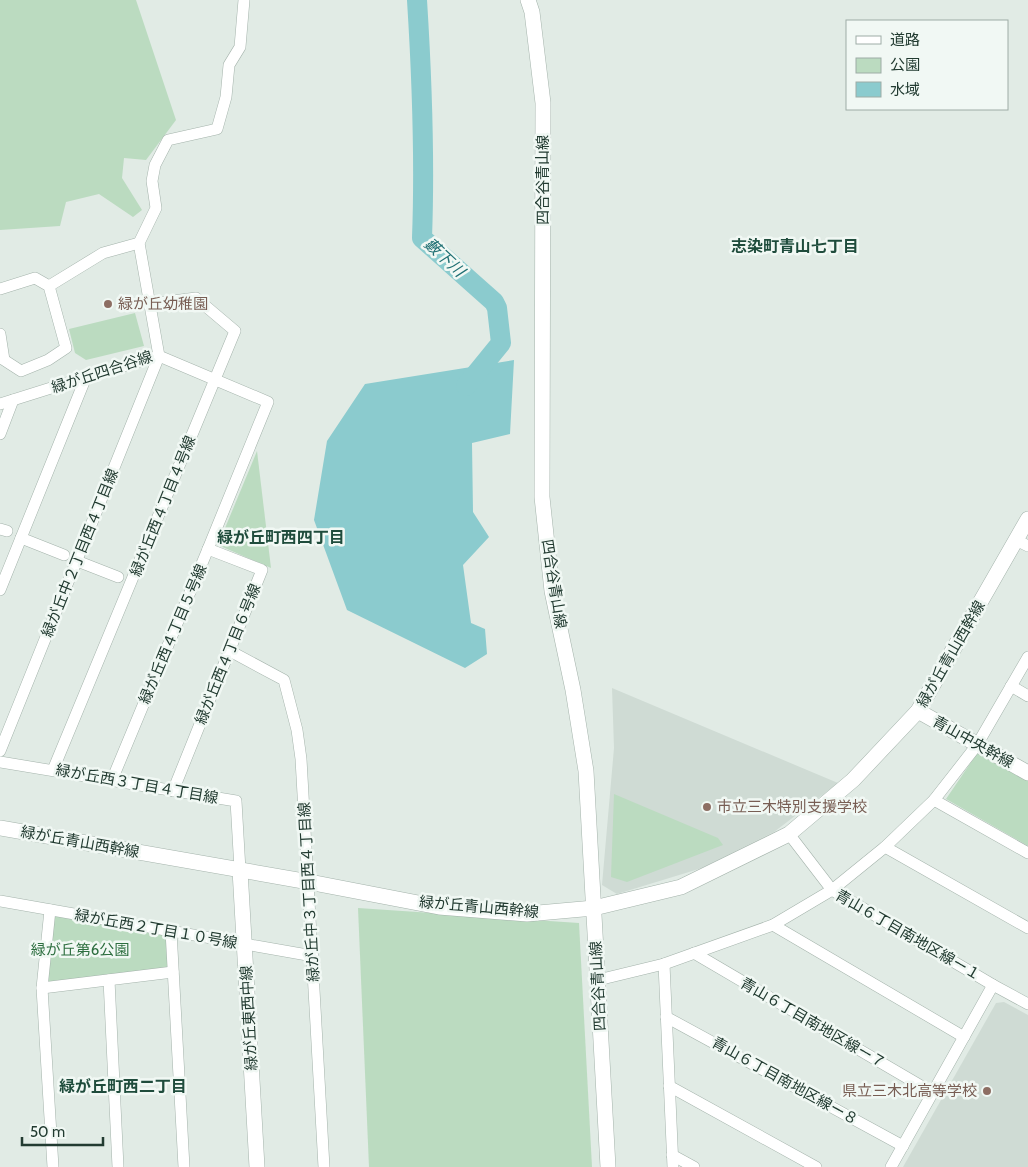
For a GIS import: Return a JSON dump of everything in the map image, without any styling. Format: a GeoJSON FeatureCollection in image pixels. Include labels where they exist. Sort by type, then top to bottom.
{"type":"FeatureCollection","features":[{"type":"Feature","properties":{"kind":"street"},"geometry":{"type":"LineString","coordinates":[[49,286],[103,254],[139,243],[156,208],[152,180],[155,165],[168,140],[217,128],[226,97],[229,64],[240,47],[244,0]]}},
{"type":"Feature","properties":{"kind":"street","name":"四合谷青山線"},"geometry":{"type":"LineString","coordinates":[[528,0],[532,12],[543,103],[542,497],[552,591],[574,690],[586,771],[608,1167]]}},
{"type":"Feature","properties":{"kind":"street","name":"緑が丘四合谷線"},"geometry":{"type":"LineString","coordinates":[[0,404],[159,356],[139,243]]}},
{"type":"Feature","properties":{"kind":"street"},"geometry":{"type":"LineString","coordinates":[[0,289],[35,278],[49,286],[66,348],[48,360],[21,371],[4,360],[0,334]]}},
{"type":"Feature","properties":{"kind":"street","name":"緑が丘西４丁目４号線"},"geometry":{"type":"LineString","coordinates":[[53,770],[235,331],[196,298],[150,304]]}},
{"type":"Feature","properties":{"kind":"street","name":"緑が丘西４丁目５号線"},"geometry":{"type":"LineString","coordinates":[[112,780],[268,402],[159,356]]}},
{"type":"Feature","properties":{"kind":"street","name":"緑が丘中２丁目西４丁目線"},"geometry":{"type":"LineString","coordinates":[[0,751],[159,356]]}},
{"type":"Feature","properties":{"kind":"street"},"geometry":{"type":"LineString","coordinates":[[0,590],[86,377]]}},
{"type":"Feature","properties":{"kind":"street"},"geometry":{"type":"LineString","coordinates":[[0,434],[13,400]]}},
{"type":"Feature","properties":{"kind":"street","name":"緑が丘青山西幹線"},"geometry":{"type":"LineString","coordinates":[[0,828],[309,882],[439,907],[527,914],[594,908],[681,887],[789,834],[853,780],[918,711],[1022,543],[1028,519]]}},
{"type":"Feature","properties":{"kind":"street"},"geometry":{"type":"LineString","coordinates":[[21,538],[64,555]]}},
{"type":"Feature","properties":{"kind":"street","name":"緑が丘西４丁目６号線"},"geometry":{"type":"LineString","coordinates":[[173,791],[262,570],[208,549]]}},
{"type":"Feature","properties":{"kind":"street"},"geometry":{"type":"LineString","coordinates":[[77,561],[118,578]]}},
{"type":"Feature","properties":{"kind":"street","name":"緑が丘中３丁目西４丁目線"},"geometry":{"type":"LineString","coordinates":[[230,651],[284,680],[297,730],[301,759],[309,882],[324,1167]]}},
{"type":"Feature","properties":{"kind":"street"},"geometry":{"type":"LineString","coordinates":[[598,980],[664,964],[773,925],[832,890],[885,847],[934,800],[977,744],[1028,657]]}},
{"type":"Feature","properties":{"kind":"street"},"geometry":{"type":"LineString","coordinates":[[1011,686],[1028,696]]}},
{"type":"Feature","properties":{"kind":"street","name":"青山中央幹線"},"geometry":{"type":"LineString","coordinates":[[918,711],[1028,774]]}},
{"type":"Feature","properties":{"kind":"street","name":"緑が丘西３丁目４丁目線"},"geometry":{"type":"LineString","coordinates":[[0,762],[236,801],[240,870]]}},
{"type":"Feature","properties":{"kind":"street"},"geometry":{"type":"LineString","coordinates":[[934,800],[1028,853]]}},
{"type":"Feature","properties":{"kind":"street","name":"青山６丁目南地区線ー１"},"geometry":{"type":"LineString","coordinates":[[789,834],[832,890],[1028,1004]]}},
{"type":"Feature","properties":{"kind":"street"},"geometry":{"type":"LineString","coordinates":[[885,847],[1028,928]]}},
{"type":"Feature","properties":{"kind":"street","name":"緑が丘東西中線"},"geometry":{"type":"LineString","coordinates":[[240,870],[257,1167]]}},
{"type":"Feature","properties":{"kind":"street","name":"緑が丘西２丁目１０号線"},"geometry":{"type":"LineString","coordinates":[[0,901],[313,956]]}},
{"type":"Feature","properties":{"kind":"street"},"geometry":{"type":"LineString","coordinates":[[50,910],[42,988],[53,1167]]}},
{"type":"Feature","properties":{"kind":"street"},"geometry":{"type":"LineString","coordinates":[[773,925],[964,1037]]}},
{"type":"Feature","properties":{"kind":"street"},"geometry":{"type":"LineString","coordinates":[[171,931],[184,1167]]}},
{"type":"Feature","properties":{"kind":"street","name":"青山６丁目南地区線ー７"},"geometry":{"type":"LineString","coordinates":[[694,953],[933,1093]]}},
{"type":"Feature","properties":{"kind":"street"},"geometry":{"type":"LineString","coordinates":[[664,964],[673,1167]]}},
{"type":"Feature","properties":{"kind":"street"},"geometry":{"type":"LineString","coordinates":[[42,988],[173,972]]}},
{"type":"Feature","properties":{"kind":"street"},"geometry":{"type":"LineString","coordinates":[[109,980],[118,1167]]}},
{"type":"Feature","properties":{"kind":"street"},"geometry":{"type":"LineString","coordinates":[[891,1167],[994,985]]}},
{"type":"Feature","properties":{"kind":"street","name":"青山６丁目南地区線ー８"},"geometry":{"type":"LineString","coordinates":[[666,1017],[903,1146]]}},
{"type":"Feature","properties":{"kind":"street"},"geometry":{"type":"LineString","coordinates":[[669,1086],[816,1167]]}},
{"type":"Feature","properties":{"kind":"street"},"geometry":{"type":"LineString","coordinates":[[672,1155],[694,1167]]}},
{"type":"Feature","properties":{"kind":"shaded area","name":"市立三木特別支援学校"},"geometry":{"type":"Polygon","coordinates":[[[612,688],[838,783],[774,832],[702,868],[617,894],[602,885],[614,748],[612,688]]]}},
{"type":"Feature","properties":{"kind":"shaded area","name":"県立三木北高等学校"},"geometry":{"type":"Polygon","coordinates":[[[1004,1002],[1028,1015],[1028,1167],[903,1167],[996,1003],[1004,1002]]]}},
{"type":"Feature","properties":{"kind":"green space"},"geometry":{"type":"Polygon","coordinates":[[[0,0],[136,0],[176,120],[146,160],[124,158],[122,178],[142,210],[133,217],[99,194],[66,202],[60,226],[0,230],[0,0]]]}},
{"type":"Feature","properties":{"kind":"green space"},"geometry":{"type":"Polygon","coordinates":[[[135,313],[144,346],[86,360],[75,353],[69,329],[135,313]]]}},
{"type":"Feature","properties":{"kind":"green space"},"geometry":{"type":"Polygon","coordinates":[[[257,451],[271,568],[218,545],[257,451]]]}},
{"type":"Feature","properties":{"kind":"green space"},"geometry":{"type":"Polygon","coordinates":[[[978,752],[1028,780],[1028,846],[946,799],[978,752]]]}},
{"type":"Feature","properties":{"kind":"green space"},"geometry":{"type":"Polygon","coordinates":[[[614,794],[718,838],[723,845],[627,882],[611,877],[614,794]]]}},
{"type":"Feature","properties":{"kind":"green space"},"geometry":{"type":"Polygon","coordinates":[[[358,908],[579,923],[592,1167],[369,1167],[358,908]]]}},
{"type":"Feature","properties":{"kind":"green space","name":"緑が丘第6公園"},"geometry":{"type":"Polygon","coordinates":[[[56,916],[164,934],[170,967],[53,983],[47,980],[53,919],[56,916]]]}},
{"type":"Feature","properties":{"kind":"water"},"geometry":{"type":"Polygon","coordinates":[[[514,360],[510,434],[472,443],[473,512],[489,537],[463,565],[471,623],[485,629],[487,654],[465,668],[347,610],[314,520],[327,441],[365,384],[514,360]]]}},
{"type":"Feature","properties":{"kind":"waterway","name":"藪下川"},"geometry":{"type":"LineString","coordinates":[[417,0],[422,119],[422,238],[494,302],[497,308],[501,343],[466,386]]}},
{"type":"Feature","properties":{"kind":"place","name":"緑が丘幼稚園"},"geometry":{"type":"Point","coordinates":[108,304]}},
{"type":"Feature","properties":{"kind":"place","name":"市立三木特別支援学校"},"geometry":{"type":"Point","coordinates":[707,807]}},
{"type":"Feature","properties":{"kind":"place","name":"県立三木北高等学校"},"geometry":{"type":"Point","coordinates":[987,1091]}},
{"type":"Feature","properties":{"kind":"district","name":"志染町青山七丁目"},"geometry":{"type":"Point","coordinates":[795,246]}},
{"type":"Feature","properties":{"kind":"district","name":"緑が丘町西四丁目"},"geometry":{"type":"Point","coordinates":[281,537]}},
{"type":"Feature","properties":{"kind":"district","name":"緑が丘町西二丁目"},"geometry":{"type":"Point","coordinates":[123,1086]}}]}
